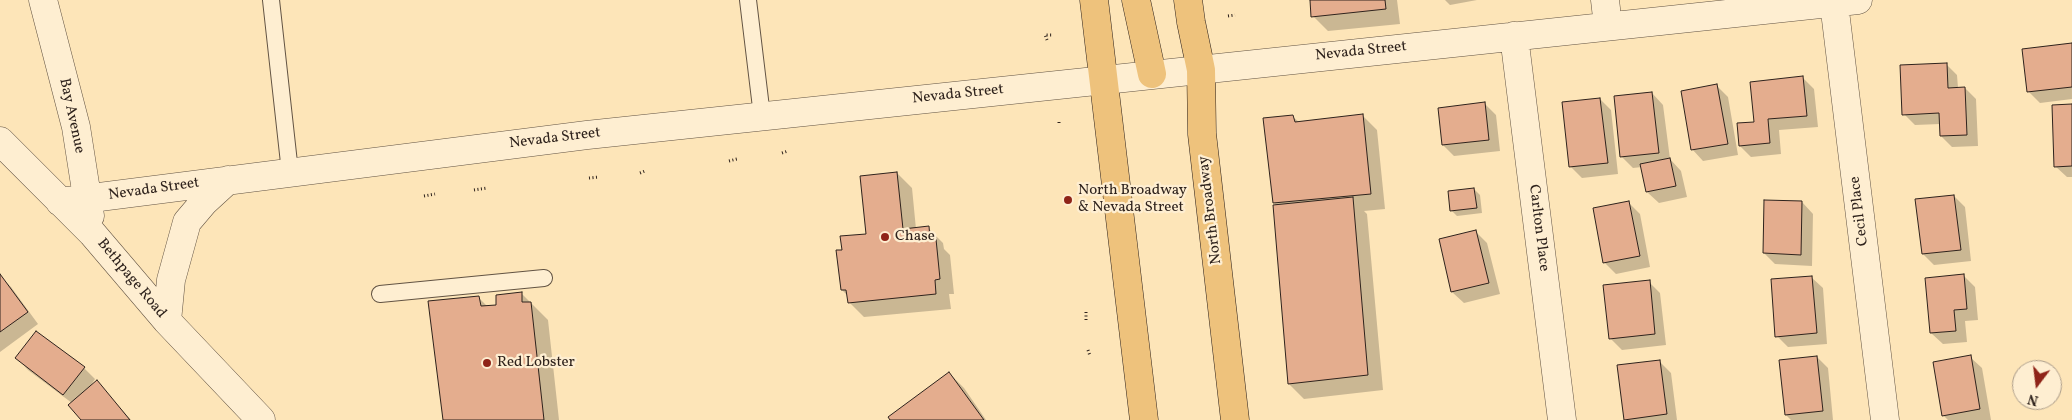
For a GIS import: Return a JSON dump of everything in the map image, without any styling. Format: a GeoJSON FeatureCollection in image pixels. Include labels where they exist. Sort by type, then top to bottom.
{"type":"FeatureCollection","features":[{"type":"Feature","properties":{"kind":"main road"},"geometry":{"type":"LineString","coordinates":[[1094,0],[1144,420]]}},
{"type":"Feature","properties":{"kind":"main road"},"geometry":{"type":"LineString","coordinates":[[1136,0],[1152,74]]}},
{"type":"Feature","properties":{"kind":"main road","name":"North Broadway"},"geometry":{"type":"LineString","coordinates":[[1188,0],[1200,70],[1202,134],[1235,420]]}},
{"type":"Feature","properties":{"kind":"street","name":"Bay Avenue"},"geometry":{"type":"LineString","coordinates":[[43,0],[76,127],[92,233]]}},
{"type":"Feature","properties":{"kind":"street","name":"Nevada Street"},"geometry":{"type":"LineString","coordinates":[[60,202],[587,135],[1514,36],[1606,13],[1846,1]]}},
{"type":"Feature","properties":{"kind":"street","name":"Cecil Place"},"geometry":{"type":"LineString","coordinates":[[1846,1],[1885,420]]}},
{"type":"Feature","properties":{"kind":"street","name":"Carlton Place"},"geometry":{"type":"LineString","coordinates":[[1514,36],[1562,420]]}},
{"type":"Feature","properties":{"kind":"street","name":"Bethpage Road"},"geometry":{"type":"LineString","coordinates":[[0,141],[92,233],[167,322],[261,420]]}},
{"type":"Feature","properties":{"kind":"street"},"geometry":{"type":"LineString","coordinates":[[167,322],[171,280],[187,222],[204,202],[228,180]]}},
{"type":"Feature","properties":{"kind":"lane"},"geometry":{"type":"LineString","coordinates":[[271,0],[290,172]]}},
{"type":"Feature","properties":{"kind":"lane"},"geometry":{"type":"LineString","coordinates":[[748,0],[762,116]]}},
{"type":"Feature","properties":{"kind":"lane"},"geometry":{"type":"LineString","coordinates":[[380,294],[544,278]]}},
{"type":"Feature","properties":{"kind":"path"},"geometry":{"type":"LineString","coordinates":[[1228,16],[1235,15]]}},
{"type":"Feature","properties":{"kind":"path"},"geometry":{"type":"LineString","coordinates":[[1047,40],[1045,35],[1053,35]]}},
{"type":"Feature","properties":{"kind":"path"},"geometry":{"type":"LineString","coordinates":[[782,152],[788,150]]}},
{"type":"Feature","properties":{"kind":"path"},"geometry":{"type":"LineString","coordinates":[[729,161],[737,159]]}},
{"type":"Feature","properties":{"kind":"path"},"geometry":{"type":"LineString","coordinates":[[640,172],[645,171]]}},
{"type":"Feature","properties":{"kind":"path"},"geometry":{"type":"LineString","coordinates":[[589,178],[599,177]]}},
{"type":"Feature","properties":{"kind":"path"},"geometry":{"type":"LineString","coordinates":[[474,190],[486,188]]}},
{"type":"Feature","properties":{"kind":"path"},"geometry":{"type":"LineString","coordinates":[[424,196],[435,194]]}},
{"type":"Feature","properties":{"kind":"path"},"geometry":{"type":"LineString","coordinates":[[1086,312],[1086,322]]}},
{"type":"Feature","properties":{"kind":"path"},"geometry":{"type":"LineString","coordinates":[[1088,350],[1090,356]]}},
{"type":"Feature","properties":{"kind":"building"},"geometry":{"type":"Polygon","coordinates":[[[1310,0],[1385,0],[1386,9],[1311,17],[1310,0]]]}},
{"type":"Feature","properties":{"kind":"building"},"geometry":{"type":"Polygon","coordinates":[[[2072,43],[2072,87],[2027,92],[2022,49],[2072,43]]]}},
{"type":"Feature","properties":{"kind":"building"},"geometry":{"type":"Polygon","coordinates":[[[1947,63],[1948,88],[1965,87],[1967,135],[1940,136],[1939,113],[1902,115],[1900,65],[1947,63]]]}},
{"type":"Feature","properties":{"kind":"building"},"geometry":{"type":"Polygon","coordinates":[[[1803,76],[1807,116],[1768,119],[1770,143],[1739,146],[1737,123],[1754,122],[1750,82],[1803,76]]]}},
{"type":"Feature","properties":{"kind":"building"},"geometry":{"type":"Polygon","coordinates":[[[1717,84],[1728,144],[1691,150],[1681,91],[1717,84]]]}},
{"type":"Feature","properties":{"kind":"building"},"geometry":{"type":"Polygon","coordinates":[[[1652,92],[1659,153],[1620,157],[1614,96],[1652,92]]]}},
{"type":"Feature","properties":{"kind":"building"},"geometry":{"type":"Polygon","coordinates":[[[1600,98],[1608,163],[1569,167],[1562,102],[1600,98]]]}},
{"type":"Feature","properties":{"kind":"building"},"geometry":{"type":"Polygon","coordinates":[[[1485,102],[1489,140],[1442,145],[1438,108],[1485,102]]]}},
{"type":"Feature","properties":{"kind":"building"},"geometry":{"type":"Polygon","coordinates":[[[2072,104],[2072,166],[2054,167],[2052,105],[2072,104]]]}},
{"type":"Feature","properties":{"kind":"building"},"geometry":{"type":"Polygon","coordinates":[[[1363,114],[1371,194],[1273,203],[1263,118],[1293,115],[1295,122],[1363,114]]]}},
{"type":"Feature","properties":{"kind":"building"},"geometry":{"type":"Polygon","coordinates":[[[1670,158],[1676,186],[1646,192],[1640,164],[1670,158]]]}},
{"type":"Feature","properties":{"kind":"building","name":"Chase"},"geometry":{"type":"Polygon","coordinates":[[[897,172],[903,229],[929,226],[930,239],[936,239],[940,279],[935,280],[936,294],[848,303],[846,290],[841,290],[836,250],[842,250],[840,236],[866,234],[860,176],[897,172]]]}},
{"type":"Feature","properties":{"kind":"building"},"geometry":{"type":"Polygon","coordinates":[[[1474,188],[1477,208],[1450,211],[1448,191],[1474,188]]]}},
{"type":"Feature","properties":{"kind":"building"},"geometry":{"type":"Polygon","coordinates":[[[1954,195],[1961,250],[1922,254],[1915,199],[1954,195]]]}},
{"type":"Feature","properties":{"kind":"building"},"geometry":{"type":"Polygon","coordinates":[[[1353,197],[1368,375],[1288,384],[1273,205],[1353,197]]]}},
{"type":"Feature","properties":{"kind":"building"},"geometry":{"type":"Polygon","coordinates":[[[1764,200],[1802,201],[1801,255],[1763,253],[1764,200]]]}},
{"type":"Feature","properties":{"kind":"building"},"geometry":{"type":"Polygon","coordinates":[[[1629,201],[1640,256],[1603,263],[1593,208],[1629,201]]]}},
{"type":"Feature","properties":{"kind":"building"},"geometry":{"type":"Polygon","coordinates":[[[1476,230],[1489,283],[1451,292],[1439,239],[1476,230]]]}},
{"type":"Feature","properties":{"kind":"building"},"geometry":{"type":"Polygon","coordinates":[[[0,274],[28,312],[0,332],[0,274]]]}},
{"type":"Feature","properties":{"kind":"building"},"geometry":{"type":"Polygon","coordinates":[[[1964,274],[1967,309],[1954,310],[1956,331],[1930,333],[1925,278],[1964,274]]]}},
{"type":"Feature","properties":{"kind":"building"},"geometry":{"type":"Polygon","coordinates":[[[1812,276],[1817,333],[1775,337],[1771,279],[1812,276]]]}},
{"type":"Feature","properties":{"kind":"building"},"geometry":{"type":"Polygon","coordinates":[[[1650,280],[1655,334],[1609,339],[1603,285],[1650,280]]]}},
{"type":"Feature","properties":{"kind":"building","name":"Red Lobster"},"geometry":{"type":"Polygon","coordinates":[[[522,292],[522,302],[531,302],[544,420],[443,420],[428,301],[479,296],[481,306],[496,305],[496,295],[522,292]]]}},
{"type":"Feature","properties":{"kind":"building"},"geometry":{"type":"Polygon","coordinates":[[[36,331],[85,367],[63,395],[15,358],[36,331]]]}},
{"type":"Feature","properties":{"kind":"building"},"geometry":{"type":"Polygon","coordinates":[[[1971,355],[1980,409],[1942,416],[1933,362],[1971,355]]]}},
{"type":"Feature","properties":{"kind":"building"},"geometry":{"type":"Polygon","coordinates":[[[1817,356],[1823,411],[1785,415],[1779,360],[1817,356]]]}},
{"type":"Feature","properties":{"kind":"building"},"geometry":{"type":"Polygon","coordinates":[[[1660,360],[1667,414],[1624,420],[1617,365],[1660,360]]]}},
{"type":"Feature","properties":{"kind":"building"},"geometry":{"type":"Polygon","coordinates":[[[949,372],[984,420],[890,420],[888,417],[949,372]]]}},
{"type":"Feature","properties":{"kind":"building"},"geometry":{"type":"Polygon","coordinates":[[[97,380],[130,420],[81,420],[68,405],[97,380]]]}},
{"type":"Feature","properties":{"kind":"place","name":"North Broadway & Nevada Street"},"geometry":{"type":"Point","coordinates":[1068,200]}},
{"type":"Feature","properties":{"kind":"place","name":"Chase"},"geometry":{"type":"Point","coordinates":[885,237]}},
{"type":"Feature","properties":{"kind":"place","name":"Red Lobster"},"geometry":{"type":"Point","coordinates":[487,363]}}]}
